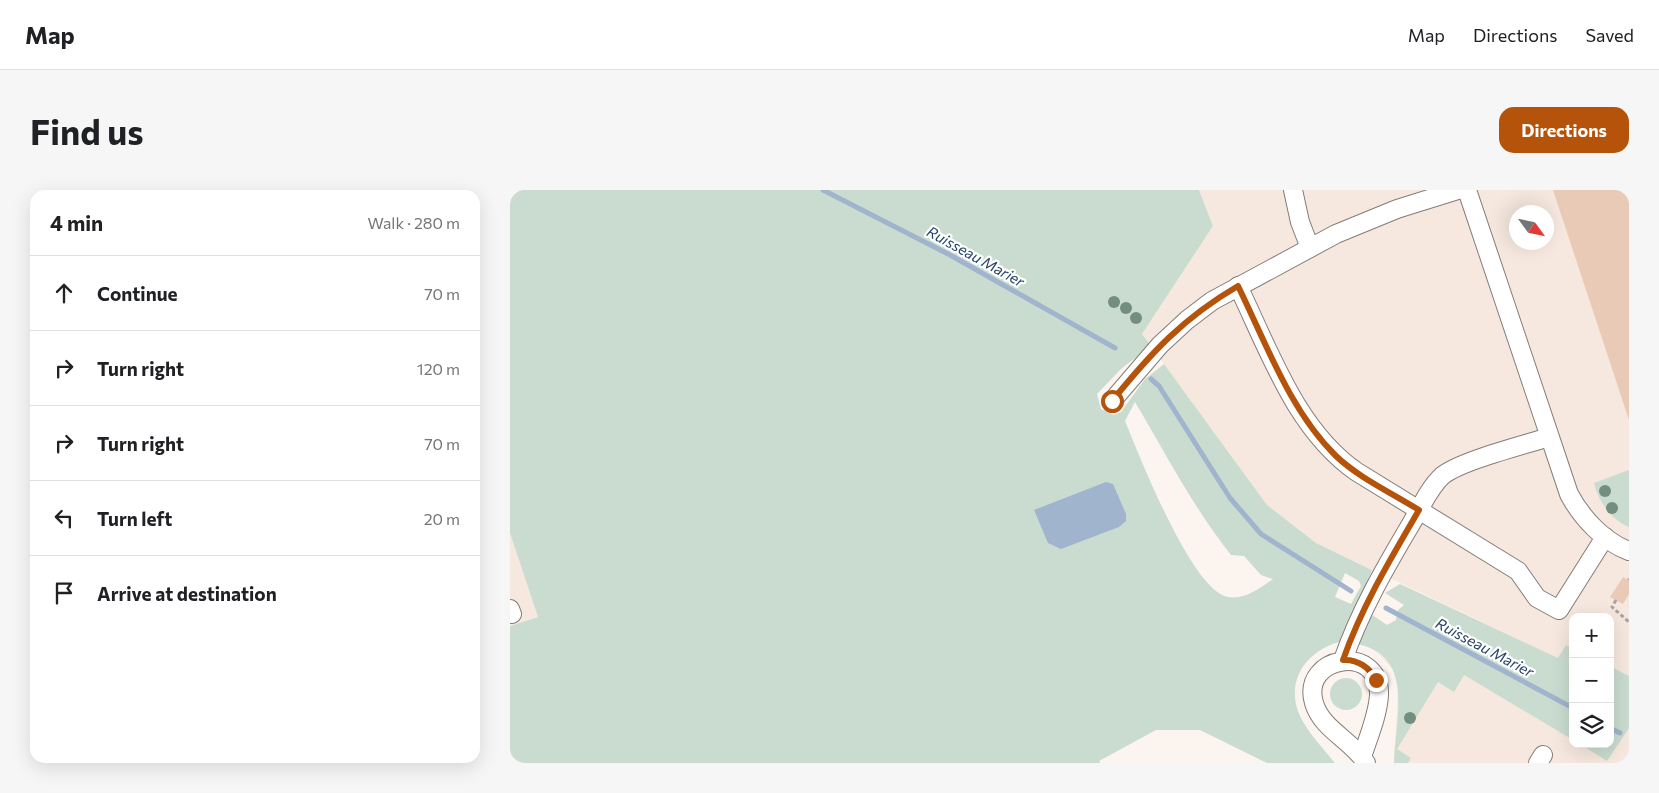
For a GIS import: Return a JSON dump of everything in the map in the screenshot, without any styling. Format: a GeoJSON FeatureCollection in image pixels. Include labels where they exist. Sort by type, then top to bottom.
{"type":"FeatureCollection","features":[{"type":"Feature","properties":{"kind":"street"},"geometry":{"type":"LineString","coordinates":[[1293,190],[1300,222],[1310,248]]}},
{"type":"Feature","properties":{"kind":"street"},"geometry":{"type":"LineString","coordinates":[[1112,401],[1140,366],[1187,320],[1238,286],[1336,234],[1397,209],[1458,190]]}},
{"type":"Feature","properties":{"kind":"street"},"geometry":{"type":"LineString","coordinates":[[1467,190],[1549,437],[1572,500],[1604,537],[1629,551]]}},
{"type":"Feature","properties":{"kind":"street"},"geometry":{"type":"LineString","coordinates":[[1238,286],[1284,380],[1303,414],[1328,447],[1351,468],[1518,571],[1537,598],[1559,610],[1604,537]]}},
{"type":"Feature","properties":{"kind":"street"},"geometry":{"type":"LineString","coordinates":[[1343,660],[1353,630],[1374,586],[1436,484],[1450,471],[1549,437]]}},
{"type":"Feature","properties":{"kind":"street"},"geometry":{"type":"LineString","coordinates":[[1343,660],[1356,661],[1363,664],[1373,675],[1378,687],[1377,704],[1364,760],[1327,726],[1314,703],[1313,687],[1316,680],[1326,667],[1343,660]]}},
{"type":"Feature","properties":{"kind":"path"},"geometry":{"type":"LineString","coordinates":[[1616,600],[1612,607],[1629,622]]}},
{"type":"Feature","properties":{"kind":"path"},"geometry":{"type":"LineString","coordinates":[[1625,763],[1629,760]]}},
{"type":"Feature","properties":{"kind":"shaded area"},"geometry":{"type":"Polygon","coordinates":[[[1199,190],[1629,190],[1629,676],[1614,668],[1614,613],[1569,613],[1569,646],[1566,645],[1558,658],[1316,543],[1267,505],[1142,334],[1213,226],[1199,190]]]}},
{"type":"Feature","properties":{"kind":"shaded area"},"geometry":{"type":"Polygon","coordinates":[[[510,533],[538,617],[510,626],[510,533]]]}},
{"type":"Feature","properties":{"kind":"shaded area"},"geometry":{"type":"Polygon","coordinates":[[[1372,615],[1457,671],[1569,738],[1569,748],[1587,748],[1607,760],[1629,728],[1629,763],[1394,763],[1398,689],[1396,673],[1377,652],[1366,645],[1343,641],[1372,615]]]}},
{"type":"Feature","properties":{"kind":"green space"},"geometry":{"type":"Polygon","coordinates":[[[510,190],[1199,190],[1213,226],[1142,334],[1151,346],[1122,368],[1097,394],[1101,409],[1114,415],[1121,412],[1145,379],[1164,364],[1267,505],[1316,543],[1372,570],[1343,641],[1330,645],[1309,659],[1297,679],[1295,691],[1300,716],[1312,735],[1335,763],[1267,763],[1200,730],[1156,730],[1099,761],[1100,763],[510,763],[510,626],[538,617],[510,533],[510,190]],[[1135,402],[1125,421],[1168,520],[1199,572],[1214,589],[1228,597],[1246,595],[1273,579],[1261,575],[1244,556],[1231,555],[1192,499],[1135,402]],[[1345,573],[1335,597],[1351,604],[1361,586],[1359,581],[1345,573]]]}},
{"type":"Feature","properties":{"kind":"green space"},"geometry":{"type":"Polygon","coordinates":[[[1629,470],[1629,527],[1622,524],[1606,509],[1594,483],[1629,470]]]}},
{"type":"Feature","properties":{"kind":"green space"},"geometry":{"type":"Polygon","coordinates":[[[1400,584],[1558,658],[1566,645],[1569,646],[1569,738],[1464,675],[1454,692],[1438,682],[1397,749],[1411,758],[1408,763],[1394,763],[1398,709],[1398,691],[1395,675],[1387,661],[1375,650],[1356,644],[1369,613],[1387,625],[1396,620],[1398,610],[1404,605],[1385,593],[1400,584]]]}},
{"type":"Feature","properties":{"kind":"green space"},"geometry":{"type":"Polygon","coordinates":[[[1614,668],[1629,676],[1629,728],[1607,761],[1586,748],[1614,748],[1614,668]]]}},
{"type":"Feature","properties":{"kind":"green space"},"geometry":{"type":"Polygon","coordinates":[[[1346,678],[1358,682],[1362,694],[1358,706],[1346,710],[1334,706],[1330,694],[1334,682],[1346,678]]]}},
{"type":"Feature","properties":{"kind":"water"},"geometry":{"type":"Polygon","coordinates":[[[1106,482],[1113,484],[1126,514],[1126,521],[1119,527],[1061,549],[1048,543],[1034,510],[1106,482]]]}},
{"type":"Feature","properties":{"kind":"building"},"geometry":{"type":"Polygon","coordinates":[[[1553,190],[1629,190],[1629,420],[1553,190]]]}},
{"type":"Feature","properties":{"kind":"building"},"geometry":{"type":"Polygon","coordinates":[[[1623,577],[1629,581],[1629,594],[1623,604],[1610,597],[1623,577]]]}},
{"type":"Feature","properties":{"kind":"waterway","name":"Ruisseau Marier"},"geometry":{"type":"LineString","coordinates":[[823,190],[950,255],[1115,348]]}},
{"type":"Feature","properties":{"kind":"waterway","name":"Ruisseau Marier"},"geometry":{"type":"LineString","coordinates":[[1151,379],[1159,386],[1230,498],[1261,534],[1351,591]]}},
{"type":"Feature","properties":{"kind":"waterway","name":"Ruisseau Marier"},"geometry":{"type":"LineString","coordinates":[[1386,608],[1569,706]]}},
{"type":"Feature","properties":{"kind":"waterway","name":"Ruisseau Marier"},"geometry":{"type":"LineString","coordinates":[[1614,730],[1620,733]]}},
{"type":"Feature","properties":{"kind":"route"},"geometry":{"type":"LineString","coordinates":[[1112,401],[1140,366],[1187,320],[1212,301],[1238,286],[1284,380],[1316,433],[1345,464],[1419,510],[1374,586],[1353,630],[1343,660],[1349,659],[1363,664],[1376,680]]}}]}
